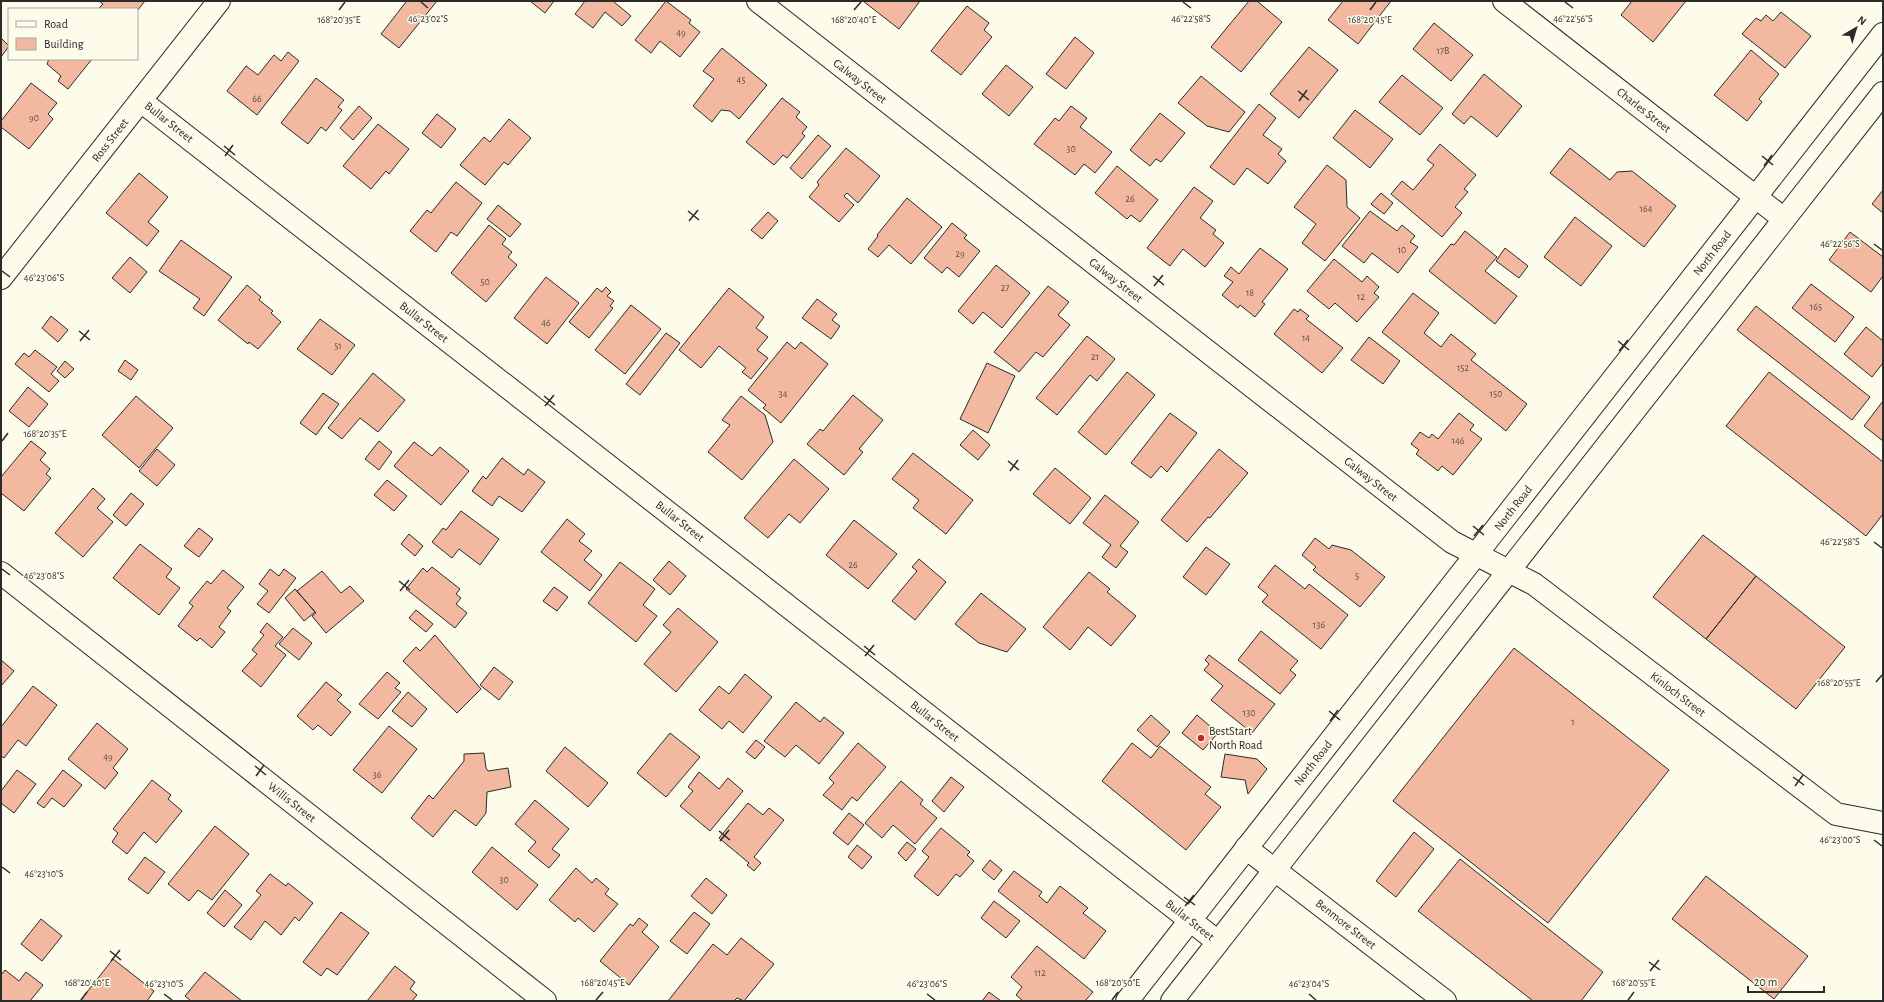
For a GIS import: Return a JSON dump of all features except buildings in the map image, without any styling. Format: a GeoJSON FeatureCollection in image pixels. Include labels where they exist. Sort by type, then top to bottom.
{"type":"FeatureCollection","features":[{"type":"Feature","properties":{"kind":"street","name":"Ross Street"},"geometry":{"type":"LineString","coordinates":[[1,278],[219,1]]}},
{"type":"Feature","properties":{"kind":"street","name":"Galway Street"},"geometry":{"type":"LineString","coordinates":[[758,1],[1452,542],[1476,556]]}},
{"type":"Feature","properties":{"kind":"street","name":"Charles Street"},"geometry":{"type":"LineString","coordinates":[[1504,1],[1784,219]]}},
{"type":"Feature","properties":{"kind":"street","name":"North Road"},"geometry":{"type":"LineString","coordinates":[[1127,1001],[1883,34]]}},
{"type":"Feature","properties":{"kind":"street"},"geometry":{"type":"LineString","coordinates":[[1172,1001],[1883,93]]}},
{"type":"Feature","properties":{"kind":"street","name":"Bullar Street"},"geometry":{"type":"LineString","coordinates":[[141,101],[1218,942]]}},
{"type":"Feature","properties":{"kind":"street","name":"Kinloch Street"},"geometry":{"type":"LineString","coordinates":[[1476,556],[1534,584],[1836,814],[1883,823]]}},
{"type":"Feature","properties":{"kind":"street","name":"Willis Street"},"geometry":{"type":"LineString","coordinates":[[1,573],[545,1001]]}},
{"type":"Feature","properties":{"kind":"street","name":"Benmore Street"},"geometry":{"type":"LineString","coordinates":[[1246,848],[1445,1001]]}},
{"type":"Feature","properties":{"kind":"place","name":"BestStart North Road"},"geometry":{"type":"Point","coordinates":[1201,738]}}]}
